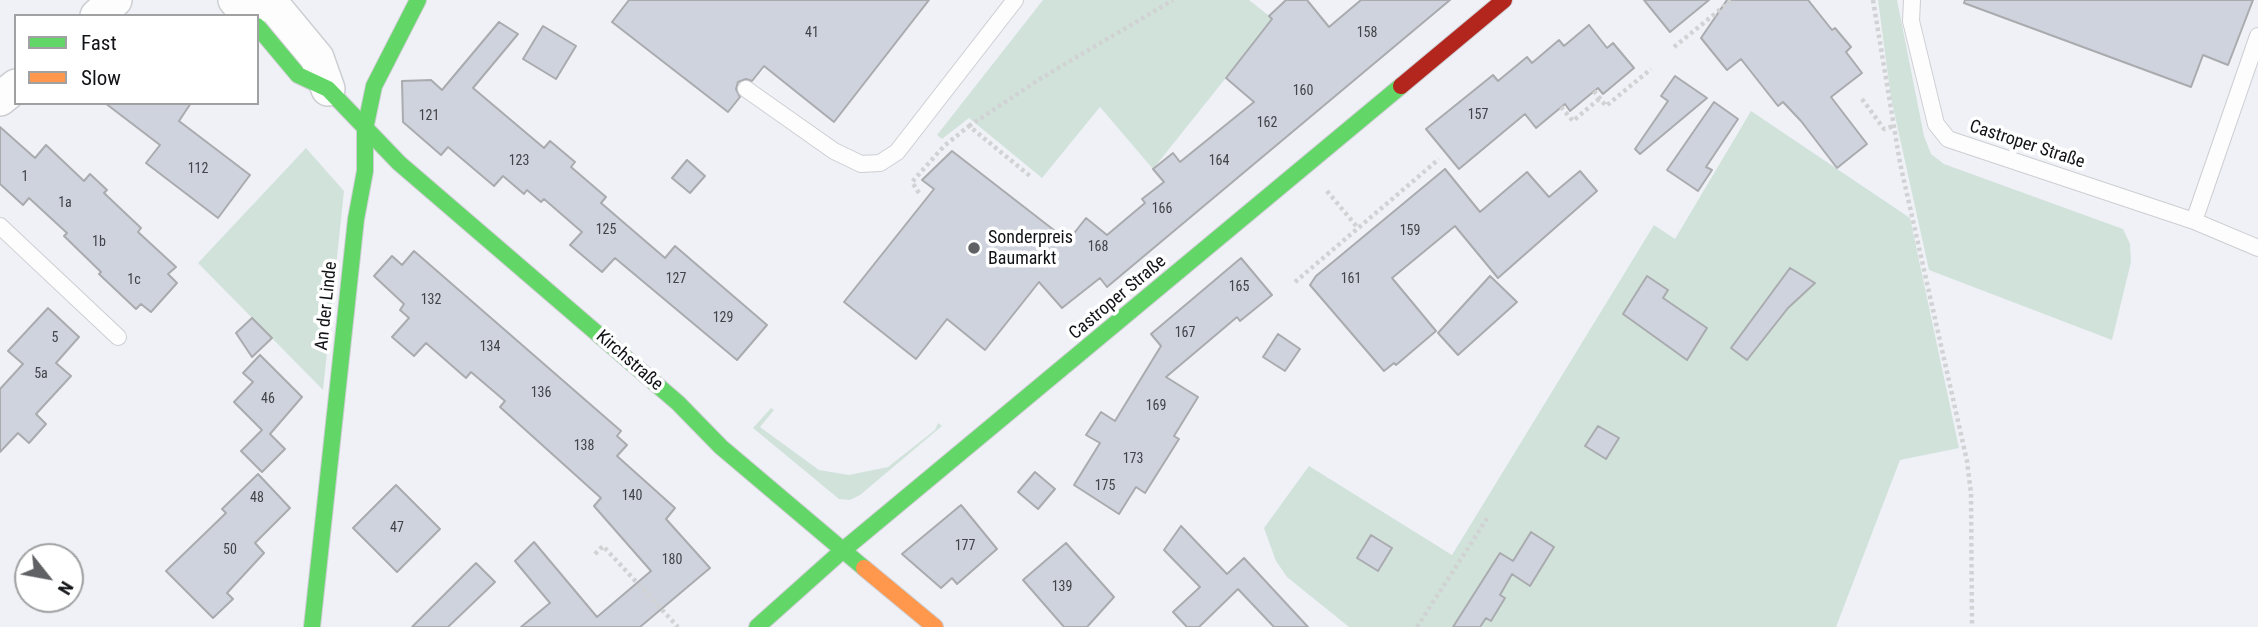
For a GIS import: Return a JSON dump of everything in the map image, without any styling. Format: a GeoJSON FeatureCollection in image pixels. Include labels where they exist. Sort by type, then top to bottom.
{"type":"FeatureCollection","features":[{"type":"Feature","properties":{"kind":"street"},"geometry":{"type":"LineString","coordinates":[[99,14],[115,0]]}},
{"type":"Feature","properties":{"kind":"street"},"geometry":{"type":"LineString","coordinates":[[235,0],[247,14]]}},
{"type":"Feature","properties":{"kind":"street","name":"Kirchstraße"},"geometry":{"type":"LineString","coordinates":[[269,0],[317,58],[328,89]]}},
{"type":"Feature","properties":{"kind":"street","name":"An der Linde"},"geometry":{"type":"LineString","coordinates":[[312,627],[356,219],[365,171],[365,129],[374,86],[418,0]]}},
{"type":"Feature","properties":{"kind":"street","name":"Castroper Straße"},"geometry":{"type":"LineString","coordinates":[[757,627],[842,551],[1504,0]]}},
{"type":"Feature","properties":{"kind":"street","name":"Kirchstraße"},"geometry":{"type":"LineString","coordinates":[[259,28],[298,75],[328,89],[399,163],[667,394],[721,447],[935,627]]}},
{"type":"Feature","properties":{"kind":"street"},"geometry":{"type":"LineString","coordinates":[[0,99],[14,88]]}},
{"type":"Feature","properties":{"kind":"lane"},"geometry":{"type":"LineString","coordinates":[[746,89],[834,151],[861,164],[880,163],[897,152],[1014,0]]}},
{"type":"Feature","properties":{"kind":"lane","name":"Castroper Straße"},"geometry":{"type":"LineString","coordinates":[[1912,0],[1911,21],[1936,124],[1948,139],[2194,221],[2258,248]]}},
{"type":"Feature","properties":{"kind":"lane"},"geometry":{"type":"LineString","coordinates":[[2194,221],[2258,36]]}},
{"type":"Feature","properties":{"kind":"lane"},"geometry":{"type":"LineString","coordinates":[[0,226],[118,337]]}},
{"type":"Feature","properties":{"kind":"path"},"geometry":{"type":"LineString","coordinates":[[919,193],[912,182],[944,146],[969,127],[1043,77],[1173,0]]}},
{"type":"Feature","properties":{"kind":"path"},"geometry":{"type":"LineString","coordinates":[[1674,47],[1732,0]]}},
{"type":"Feature","properties":{"kind":"path"},"geometry":{"type":"LineString","coordinates":[[1873,0],[1894,126],[1967,461],[1971,493],[1972,627]]}},
{"type":"Feature","properties":{"kind":"path"},"geometry":{"type":"LineString","coordinates":[[1594,91],[1606,106],[1651,69]]}},
{"type":"Feature","properties":{"kind":"path"},"geometry":{"type":"LineString","coordinates":[[1561,107],[1573,121],[1600,98]]}},
{"type":"Feature","properties":{"kind":"path"},"geometry":{"type":"LineString","coordinates":[[1862,99],[1884,129],[1894,126]]}},
{"type":"Feature","properties":{"kind":"path"},"geometry":{"type":"LineString","coordinates":[[969,127],[1030,176]]}},
{"type":"Feature","properties":{"kind":"path"},"geometry":{"type":"LineString","coordinates":[[1295,282],[1439,159]]}},
{"type":"Feature","properties":{"kind":"path"},"geometry":{"type":"LineString","coordinates":[[1306,166],[1358,228]]}},
{"type":"Feature","properties":{"kind":"path"},"geometry":{"type":"LineString","coordinates":[[1417,627],[1488,517]]}},
{"type":"Feature","properties":{"kind":"path"},"geometry":{"type":"LineString","coordinates":[[595,554],[603,546],[678,627]]}},
{"type":"Feature","properties":{"kind":"shaded area"},"geometry":{"type":"Polygon","coordinates":[[[1043,0],[1249,0],[1273,19],[1153,169],[1100,107],[1042,178],[969,118],[942,139],[937,135],[1043,0]]]}},
{"type":"Feature","properties":{"kind":"shaded area"},"geometry":{"type":"Polygon","coordinates":[[[1878,0],[1897,0],[1924,136],[1931,154],[1944,164],[2123,229],[2130,244],[2131,262],[2112,340],[1929,270],[1891,98],[1878,0]]]}},
{"type":"Feature","properties":{"kind":"shaded area"},"geometry":{"type":"Polygon","coordinates":[[[1751,111],[1910,218],[1959,448],[1900,460],[1836,627],[1349,627],[1287,577],[1276,561],[1264,528],[1309,466],[1452,555],[1654,225],[1675,239],[1751,111]]]}},
{"type":"Feature","properties":{"kind":"shaded area"},"geometry":{"type":"Polygon","coordinates":[[[306,148],[344,191],[323,390],[198,263],[306,148]]]}},
{"type":"Feature","properties":{"kind":"shaded area"},"geometry":{"type":"Polygon","coordinates":[[[771,408],[774,410],[760,427],[819,470],[849,475],[888,467],[935,430],[938,423],[942,426],[860,495],[850,500],[839,499],[753,428],[771,408]]]}},
{"type":"Feature","properties":{"kind":"building"},"geometry":{"type":"Polygon","coordinates":[[[629,0],[929,0],[834,122],[764,66],[752,81],[746,79],[738,82],[736,89],[740,97],[728,112],[612,22],[629,0]]]}},
{"type":"Feature","properties":{"kind":"building"},"geometry":{"type":"Polygon","coordinates":[[[1286,0],[1307,0],[1329,27],[1361,0],[1450,0],[1107,287],[1100,278],[1062,308],[1039,282],[985,350],[947,319],[916,359],[844,302],[934,189],[922,180],[952,151],[1068,241],[1086,218],[1107,235],[1145,203],[1142,199],[1164,182],[1153,169],[1173,153],[1180,162],[1254,102],[1226,78],[1272,19],[1269,16],[1286,0]]]}},
{"type":"Feature","properties":{"kind":"building"},"geometry":{"type":"Polygon","coordinates":[[[1644,0],[1709,0],[1670,32],[1644,0]]]}},
{"type":"Feature","properties":{"kind":"building"},"geometry":{"type":"Polygon","coordinates":[[[1727,0],[1808,0],[1832,30],[1835,28],[1851,47],[1846,52],[1862,73],[1831,97],[1867,144],[1837,168],[1801,121],[1783,102],[1778,106],[1741,59],[1727,70],[1701,38],[1727,0]]]}},
{"type":"Feature","properties":{"kind":"building"},"geometry":{"type":"Polygon","coordinates":[[[1965,0],[2253,0],[2228,65],[2203,55],[2191,87],[1964,3],[1965,0]]]}},
{"type":"Feature","properties":{"kind":"building"},"geometry":{"type":"Polygon","coordinates":[[[499,22],[518,34],[473,88],[544,148],[550,141],[575,162],[571,167],[606,197],[601,203],[665,258],[675,246],[767,325],[737,360],[615,258],[602,272],[570,245],[582,232],[544,199],[541,202],[527,190],[524,194],[503,176],[494,186],[448,147],[441,155],[403,122],[402,81],[431,80],[442,90],[499,22]]]}},
{"type":"Feature","properties":{"kind":"building"},"geometry":{"type":"Polygon","coordinates":[[[1589,25],[1607,48],[1613,43],[1634,68],[1603,94],[1598,88],[1570,111],[1565,104],[1536,128],[1525,114],[1459,169],[1426,129],[1493,75],[1498,81],[1527,57],[1532,63],[1559,40],[1564,46],[1589,25]]]}},
{"type":"Feature","properties":{"kind":"building"},"geometry":{"type":"Polygon","coordinates":[[[543,26],[576,46],[556,79],[523,59],[543,26]]]}},
{"type":"Feature","properties":{"kind":"building"},"geometry":{"type":"Polygon","coordinates":[[[1675,76],[1707,98],[1640,154],[1635,149],[1668,101],[1661,96],[1675,76]]]}},
{"type":"Feature","properties":{"kind":"building"},"geometry":{"type":"Polygon","coordinates":[[[1714,102],[1738,119],[1706,167],[1712,170],[1698,191],[1667,170],[1714,102]]]}},
{"type":"Feature","properties":{"kind":"building"},"geometry":{"type":"Polygon","coordinates":[[[108,105],[190,105],[179,121],[250,175],[218,218],[146,163],[160,145],[108,105]]]}},
{"type":"Feature","properties":{"kind":"building"},"geometry":{"type":"Polygon","coordinates":[[[0,127],[35,158],[46,145],[84,181],[90,174],[107,190],[104,193],[141,228],[138,232],[176,267],[168,274],[177,283],[151,312],[141,304],[136,309],[64,236],[67,233],[29,198],[23,205],[0,184],[0,127]]]}},
{"type":"Feature","properties":{"kind":"building"},"geometry":{"type":"Polygon","coordinates":[[[687,160],[705,176],[690,193],[672,178],[687,160]]]}},
{"type":"Feature","properties":{"kind":"building"},"geometry":{"type":"Polygon","coordinates":[[[1445,169],[1480,212],[1527,172],[1549,197],[1580,171],[1597,191],[1498,278],[1455,226],[1392,278],[1436,331],[1396,365],[1394,363],[1384,371],[1310,285],[1316,276],[1445,169]]]}},
{"type":"Feature","properties":{"kind":"building"},"geometry":{"type":"Polygon","coordinates":[[[414,251],[621,431],[617,436],[627,445],[617,456],[675,508],[666,519],[710,568],[640,627],[521,627],[550,603],[515,561],[534,542],[597,617],[651,571],[594,506],[601,498],[500,407],[505,401],[471,372],[466,378],[426,343],[414,356],[392,337],[409,318],[400,310],[404,304],[374,276],[392,256],[402,265],[414,251]]]}},
{"type":"Feature","properties":{"kind":"building"},"geometry":{"type":"Polygon","coordinates":[[[1241,258],[1272,295],[1240,321],[1237,317],[1166,377],[1198,397],[1174,436],[1179,439],[1145,493],[1136,487],[1119,514],[1074,485],[1100,443],[1086,435],[1101,412],[1115,421],[1161,346],[1151,334],[1241,258]]]}},
{"type":"Feature","properties":{"kind":"building"},"geometry":{"type":"Polygon","coordinates":[[[1790,268],[1815,283],[1788,308],[1747,360],[1731,348],[1790,268]]]}},
{"type":"Feature","properties":{"kind":"building"},"geometry":{"type":"Polygon","coordinates":[[[1490,276],[1517,302],[1458,355],[1438,333],[1490,276]]]}},
{"type":"Feature","properties":{"kind":"building"},"geometry":{"type":"Polygon","coordinates":[[[1647,276],[1668,290],[1663,298],[1707,328],[1687,360],[1623,314],[1647,276]]]}},
{"type":"Feature","properties":{"kind":"building"},"geometry":{"type":"Polygon","coordinates":[[[48,308],[79,337],[56,363],[71,376],[36,414],[46,424],[29,443],[18,433],[0,452],[0,389],[23,364],[8,351],[48,308]]]}},
{"type":"Feature","properties":{"kind":"building"},"geometry":{"type":"Polygon","coordinates":[[[252,318],[272,338],[252,357],[236,333],[252,318]]]}},
{"type":"Feature","properties":{"kind":"building"},"geometry":{"type":"Polygon","coordinates":[[[1278,334],[1300,349],[1285,371],[1263,357],[1278,334]]]}},
{"type":"Feature","properties":{"kind":"building"},"geometry":{"type":"Polygon","coordinates":[[[260,355],[302,397],[270,434],[285,449],[262,472],[241,451],[262,430],[234,402],[253,382],[243,373],[260,355]]]}},
{"type":"Feature","properties":{"kind":"building"},"geometry":{"type":"Polygon","coordinates":[[[1598,426],[1619,438],[1606,459],[1585,446],[1598,426]]]}},
{"type":"Feature","properties":{"kind":"building"},"geometry":{"type":"Polygon","coordinates":[[[1035,472],[1055,489],[1038,509],[1018,492],[1035,472]]]}},
{"type":"Feature","properties":{"kind":"building"},"geometry":{"type":"Polygon","coordinates":[[[258,474],[290,508],[255,543],[264,553],[227,593],[233,599],[213,618],[166,571],[226,513],[222,509],[258,474]]]}},
{"type":"Feature","properties":{"kind":"building"},"geometry":{"type":"Polygon","coordinates":[[[396,485],[440,529],[397,572],[353,528],[396,485]]]}},
{"type":"Feature","properties":{"kind":"building"},"geometry":{"type":"Polygon","coordinates":[[[961,505],[997,549],[957,584],[952,578],[941,588],[902,554],[961,505]]]}},
{"type":"Feature","properties":{"kind":"building"},"geometry":{"type":"Polygon","coordinates":[[[1181,526],[1227,574],[1244,558],[1308,627],[1274,627],[1238,589],[1199,627],[1187,627],[1173,612],[1200,587],[1164,550],[1181,526]]]}},
{"type":"Feature","properties":{"kind":"building"},"geometry":{"type":"Polygon","coordinates":[[[1531,532],[1554,547],[1530,586],[1512,574],[1500,595],[1505,598],[1491,621],[1486,618],[1480,627],[1453,627],[1500,553],[1513,561],[1531,532]]]}},
{"type":"Feature","properties":{"kind":"building"},"geometry":{"type":"Polygon","coordinates":[[[1371,535],[1392,548],[1378,571],[1357,558],[1371,535]]]}},
{"type":"Feature","properties":{"kind":"building"},"geometry":{"type":"Polygon","coordinates":[[[1066,543],[1114,597],[1087,627],[1064,627],[1023,580],[1066,543]]]}},
{"type":"Feature","properties":{"kind":"building"},"geometry":{"type":"Polygon","coordinates":[[[476,563],[495,582],[448,627],[412,627],[476,563]]]}},
{"type":"Feature","properties":{"kind":"traffic: fast"},"geometry":{"type":"LineString","coordinates":[[312,627],[356,219],[365,171],[365,129],[374,86],[418,0]]}},
{"type":"Feature","properties":{"kind":"traffic: fast"},"geometry":{"type":"LineString","coordinates":[[259,28],[298,75],[328,89],[399,163],[678,403],[721,447],[864,568]]}},
{"type":"Feature","properties":{"kind":"traffic: fast"},"geometry":{"type":"LineString","coordinates":[[757,627],[842,551],[1401,86]]}},
{"type":"Feature","properties":{"kind":"traffic: slow"},"geometry":{"type":"LineString","coordinates":[[864,568],[935,627]]}},
{"type":"Feature","properties":{"kind":"traffic: jam"},"geometry":{"type":"LineString","coordinates":[[1401,86],[1504,0]]}},
{"type":"Feature","properties":{"kind":"place","name":"Sonderpreis Baumarkt"},"geometry":{"type":"Point","coordinates":[974,248]}}]}
